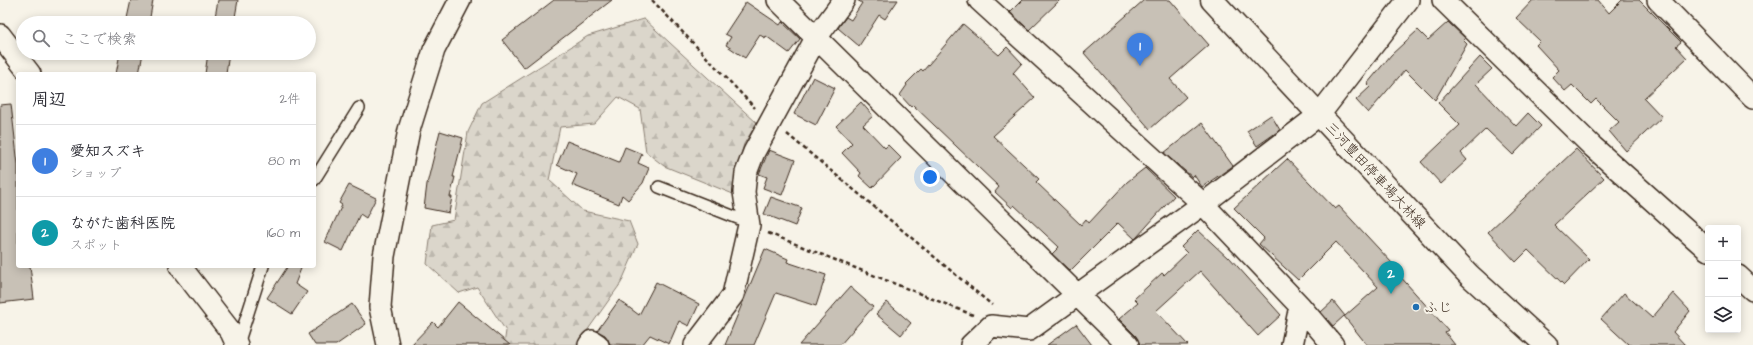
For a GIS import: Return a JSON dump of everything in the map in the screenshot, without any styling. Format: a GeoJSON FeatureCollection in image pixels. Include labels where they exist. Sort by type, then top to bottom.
{"type":"FeatureCollection","features":[{"type":"Feature","properties":{"kind":"main road","name":"三河豊田停車場大林線"},"geometry":{"type":"LineString","coordinates":[[1212,0],[1469,275],[1546,345]]}},
{"type":"Feature","properties":{"kind":"street"},"geometry":{"type":"LineString","coordinates":[[388,345],[380,307],[384,256],[408,137],[434,50],[460,0]]}},
{"type":"Feature","properties":{"kind":"street"},"geometry":{"type":"LineString","coordinates":[[778,0],[1128,345]]}},
{"type":"Feature","properties":{"kind":"street"},"geometry":{"type":"LineString","coordinates":[[695,345],[733,295],[749,225],[744,192],[746,173],[754,152],[816,38],[844,0]]}},
{"type":"Feature","properties":{"kind":"street"},"geometry":{"type":"LineString","coordinates":[[979,0],[1203,204],[1300,306],[1333,345]]}},
{"type":"Feature","properties":{"kind":"street"},"geometry":{"type":"LineString","coordinates":[[998,320],[1029,330],[1079,296],[1203,204],[1319,115],[1408,0]]}},
{"type":"Feature","properties":{"kind":"street"},"geometry":{"type":"LineString","coordinates":[[1443,0],[1593,147],[1705,247]]}},
{"type":"Feature","properties":{"kind":"street"},"geometry":{"type":"LineString","coordinates":[[1658,0],[1753,98]]}},
{"type":"Feature","properties":{"kind":"street"},"geometry":{"type":"LineString","coordinates":[[0,35],[16,56]]}},
{"type":"Feature","properties":{"kind":"street"},"geometry":{"type":"LineString","coordinates":[[19,60],[28,72]]}},
{"type":"Feature","properties":{"kind":"street"},"geometry":{"type":"LineString","coordinates":[[181,268],[233,342]]}},
{"type":"Feature","properties":{"kind":"street"},"geometry":{"type":"LineString","coordinates":[[1292,345],[1300,306]]}},
{"type":"Feature","properties":{"kind":"street"},"geometry":{"type":"LineString","coordinates":[[971,345],[998,320]]}},
{"type":"Feature","properties":{"kind":"street"},"geometry":{"type":"LineString","coordinates":[[998,320],[1024,345]]}},
{"type":"Feature","properties":{"kind":"street"},"geometry":{"type":"LineString","coordinates":[[589,345],[592,340],[598,345]]}},
{"type":"Feature","properties":{"kind":"lane"},"geometry":{"type":"LineString","coordinates":[[316,177],[359,108]]}},
{"type":"Feature","properties":{"kind":"lane"},"geometry":{"type":"LineString","coordinates":[[659,187],[740,219],[749,225]]}},
{"type":"Feature","properties":{"kind":"lane"},"geometry":{"type":"LineString","coordinates":[[233,342],[262,268]]}},
{"type":"Feature","properties":{"kind":"path"},"geometry":{"type":"LineString","coordinates":[[652,0],[760,112]]}},
{"type":"Feature","properties":{"kind":"path"},"geometry":{"type":"LineString","coordinates":[[785,133],[998,320]]}},
{"type":"Feature","properties":{"kind":"path"},"geometry":{"type":"LineString","coordinates":[[749,225],[973,315],[998,320]]}},
{"type":"Feature","properties":{"kind":"green space"},"geometry":{"type":"Polygon","coordinates":[[[644,19],[757,123],[744,144],[735,176],[738,196],[664,166],[646,152],[640,109],[618,97],[594,124],[560,127],[549,180],[583,211],[629,221],[638,244],[621,283],[577,345],[504,345],[506,331],[477,287],[459,293],[427,264],[432,225],[454,220],[468,132],[482,103],[588,36],[644,19]]]}},
{"type":"Feature","properties":{"kind":"building"},"geometry":{"type":"Polygon","coordinates":[[[131,0],[153,0],[150,16],[128,16],[131,0]]]}},
{"type":"Feature","properties":{"kind":"building"},"geometry":{"type":"Polygon","coordinates":[[[218,0],[238,0],[235,16],[215,16],[218,0]]]}},
{"type":"Feature","properties":{"kind":"building"},"geometry":{"type":"Polygon","coordinates":[[[554,0],[612,0],[524,68],[502,40],[554,0]]]}},
{"type":"Feature","properties":{"kind":"building"},"geometry":{"type":"Polygon","coordinates":[[[857,0],[898,0],[885,19],[879,15],[859,46],[838,28],[846,17],[851,20],[862,3],[857,0]]]}},
{"type":"Feature","properties":{"kind":"building"},"geometry":{"type":"Polygon","coordinates":[[[1022,0],[1060,0],[1029,30],[1010,12],[1022,0]]]}},
{"type":"Feature","properties":{"kind":"building"},"geometry":{"type":"Polygon","coordinates":[[[1144,0],[1170,0],[1209,45],[1170,79],[1186,97],[1150,129],[1084,53],[1144,0]]]}},
{"type":"Feature","properties":{"kind":"building"},"geometry":{"type":"Polygon","coordinates":[[[1533,0],[1598,0],[1609,13],[1622,0],[1639,0],[1681,42],[1676,46],[1687,58],[1644,98],[1662,117],[1626,151],[1609,131],[1619,122],[1596,99],[1591,104],[1572,85],[1565,91],[1552,77],[1559,70],[1536,45],[1540,41],[1516,18],[1533,0]]]}},
{"type":"Feature","properties":{"kind":"building"},"geometry":{"type":"Polygon","coordinates":[[[746,2],[780,25],[782,22],[800,39],[789,53],[766,36],[765,38],[760,35],[745,58],[726,45],[731,37],[725,34],[746,2]]]}},
{"type":"Feature","properties":{"kind":"building"},"geometry":{"type":"Polygon","coordinates":[[[1448,22],[1465,38],[1463,40],[1467,44],[1435,100],[1405,70],[1368,113],[1356,100],[1370,87],[1367,84],[1391,55],[1418,30],[1428,40],[1448,22]]]}},
{"type":"Feature","properties":{"kind":"building"},"geometry":{"type":"Polygon","coordinates":[[[963,24],[999,55],[1007,47],[1022,63],[1013,73],[1035,98],[993,136],[1039,179],[1036,182],[1081,225],[1086,219],[1089,223],[1127,182],[1145,168],[1174,196],[1135,239],[1118,223],[1070,271],[1052,254],[1059,247],[1014,205],[1012,208],[995,192],[999,187],[913,105],[911,107],[900,95],[907,85],[906,84],[921,69],[923,71],[963,24]]]}},
{"type":"Feature","properties":{"kind":"building"},"geometry":{"type":"Polygon","coordinates":[[[1480,57],[1492,69],[1476,84],[1516,126],[1528,113],[1541,126],[1513,155],[1486,129],[1461,153],[1467,160],[1441,184],[1421,162],[1460,125],[1438,103],[1480,57]]]}},
{"type":"Feature","properties":{"kind":"building"},"geometry":{"type":"Polygon","coordinates":[[[119,60],[142,60],[139,72],[116,72],[119,60]]]}},
{"type":"Feature","properties":{"kind":"building"},"geometry":{"type":"Polygon","coordinates":[[[207,60],[228,60],[226,72],[205,72],[207,60]]]}},
{"type":"Feature","properties":{"kind":"building"},"geometry":{"type":"Polygon","coordinates":[[[813,77],[835,88],[816,125],[794,114],[813,77]]]}},
{"type":"Feature","properties":{"kind":"building"},"geometry":{"type":"Polygon","coordinates":[[[861,102],[873,116],[863,125],[885,148],[888,145],[901,158],[872,188],[859,176],[861,173],[842,153],[852,143],[836,126],[861,102]]]}},
{"type":"Feature","properties":{"kind":"building"},"geometry":{"type":"Polygon","coordinates":[[[11,104],[16,148],[16,268],[30,268],[34,299],[0,303],[0,105],[11,104]]]}},
{"type":"Feature","properties":{"kind":"building"},"geometry":{"type":"Polygon","coordinates":[[[1271,115],[1280,130],[1257,146],[1247,131],[1271,115]]]}},
{"type":"Feature","properties":{"kind":"building"},"geometry":{"type":"Polygon","coordinates":[[[1202,123],[1233,166],[1202,187],[1194,175],[1192,177],[1164,153],[1202,123]]]}},
{"type":"Feature","properties":{"kind":"building"},"geometry":{"type":"Polygon","coordinates":[[[440,131],[463,138],[453,177],[455,177],[450,197],[452,197],[449,213],[424,208],[427,184],[440,131]]]}},
{"type":"Feature","properties":{"kind":"building"},"geometry":{"type":"Polygon","coordinates":[[[567,141],[619,162],[625,147],[642,154],[638,163],[649,168],[643,183],[628,200],[622,195],[619,204],[572,185],[577,174],[557,165],[567,141]]]}},
{"type":"Feature","properties":{"kind":"building"},"geometry":{"type":"Polygon","coordinates":[[[1576,149],[1604,178],[1554,225],[1589,259],[1564,285],[1528,250],[1516,262],[1488,232],[1576,149]]]}},
{"type":"Feature","properties":{"kind":"building"},"geometry":{"type":"Polygon","coordinates":[[[769,150],[795,160],[782,195],[763,188],[767,177],[759,174],[769,150]]]}},
{"type":"Feature","properties":{"kind":"building"},"geometry":{"type":"Polygon","coordinates":[[[1287,159],[1335,209],[1339,206],[1392,263],[1390,265],[1448,330],[1445,332],[1455,345],[1367,345],[1344,316],[1333,326],[1321,312],[1333,301],[1345,316],[1378,287],[1336,242],[1298,280],[1259,244],[1264,238],[1234,208],[1287,159]]]}},
{"type":"Feature","properties":{"kind":"building"},"geometry":{"type":"Polygon","coordinates":[[[349,185],[376,198],[366,218],[360,214],[343,251],[325,242],[342,205],[339,203],[349,185]]]}},
{"type":"Feature","properties":{"kind":"building"},"geometry":{"type":"Polygon","coordinates":[[[771,197],[802,208],[795,226],[764,214],[771,197]]]}},
{"type":"Feature","properties":{"kind":"building"},"geometry":{"type":"Polygon","coordinates":[[[1198,230],[1228,258],[1229,257],[1281,315],[1258,336],[1200,271],[1156,311],[1188,345],[1140,345],[1136,336],[1119,319],[1138,303],[1134,299],[1162,273],[1164,275],[1187,253],[1181,247],[1198,230]]]}},
{"type":"Feature","properties":{"kind":"building"},"geometry":{"type":"Polygon","coordinates":[[[765,249],[788,259],[787,262],[826,275],[816,306],[776,293],[754,345],[725,345],[765,249]]]}},
{"type":"Feature","properties":{"kind":"building"},"geometry":{"type":"Polygon","coordinates":[[[287,268],[301,268],[295,284],[307,292],[292,314],[267,298],[287,268]]]}},
{"type":"Feature","properties":{"kind":"building"},"geometry":{"type":"Polygon","coordinates":[[[656,282],[699,304],[689,326],[679,321],[669,344],[650,335],[642,345],[610,344],[605,335],[597,331],[619,300],[639,315],[656,282]]]}},
{"type":"Feature","properties":{"kind":"building"},"geometry":{"type":"Polygon","coordinates":[[[850,287],[873,307],[840,345],[799,345],[850,287]]]}},
{"type":"Feature","properties":{"kind":"building"},"geometry":{"type":"Polygon","coordinates":[[[1624,293],[1652,318],[1673,293],[1690,311],[1673,332],[1685,345],[1629,345],[1601,319],[1624,293]]]}},
{"type":"Feature","properties":{"kind":"building"},"geometry":{"type":"Polygon","coordinates":[[[458,302],[510,345],[411,345],[433,322],[438,327],[458,302]]]}},
{"type":"Feature","properties":{"kind":"building"},"geometry":{"type":"Polygon","coordinates":[[[887,302],[911,323],[901,335],[876,314],[887,302]]]}},
{"type":"Feature","properties":{"kind":"building"},"geometry":{"type":"Polygon","coordinates":[[[352,304],[366,324],[336,345],[315,345],[308,334],[352,304]]]}},
{"type":"Feature","properties":{"kind":"building"},"geometry":{"type":"Polygon","coordinates":[[[1076,324],[1092,345],[1047,345],[1076,324]]]}},
{"type":"Feature","properties":{"kind":"place","name":"愛知スズキ"},"geometry":{"type":"Point","coordinates":[1140,66]}},
{"type":"Feature","properties":{"kind":"place","name":"ながた歯科医院"},"geometry":{"type":"Point","coordinates":[1391,294]}},
{"type":"Feature","properties":{"kind":"place","name":"ふじ"},"geometry":{"type":"Point","coordinates":[1416,307]}}]}
